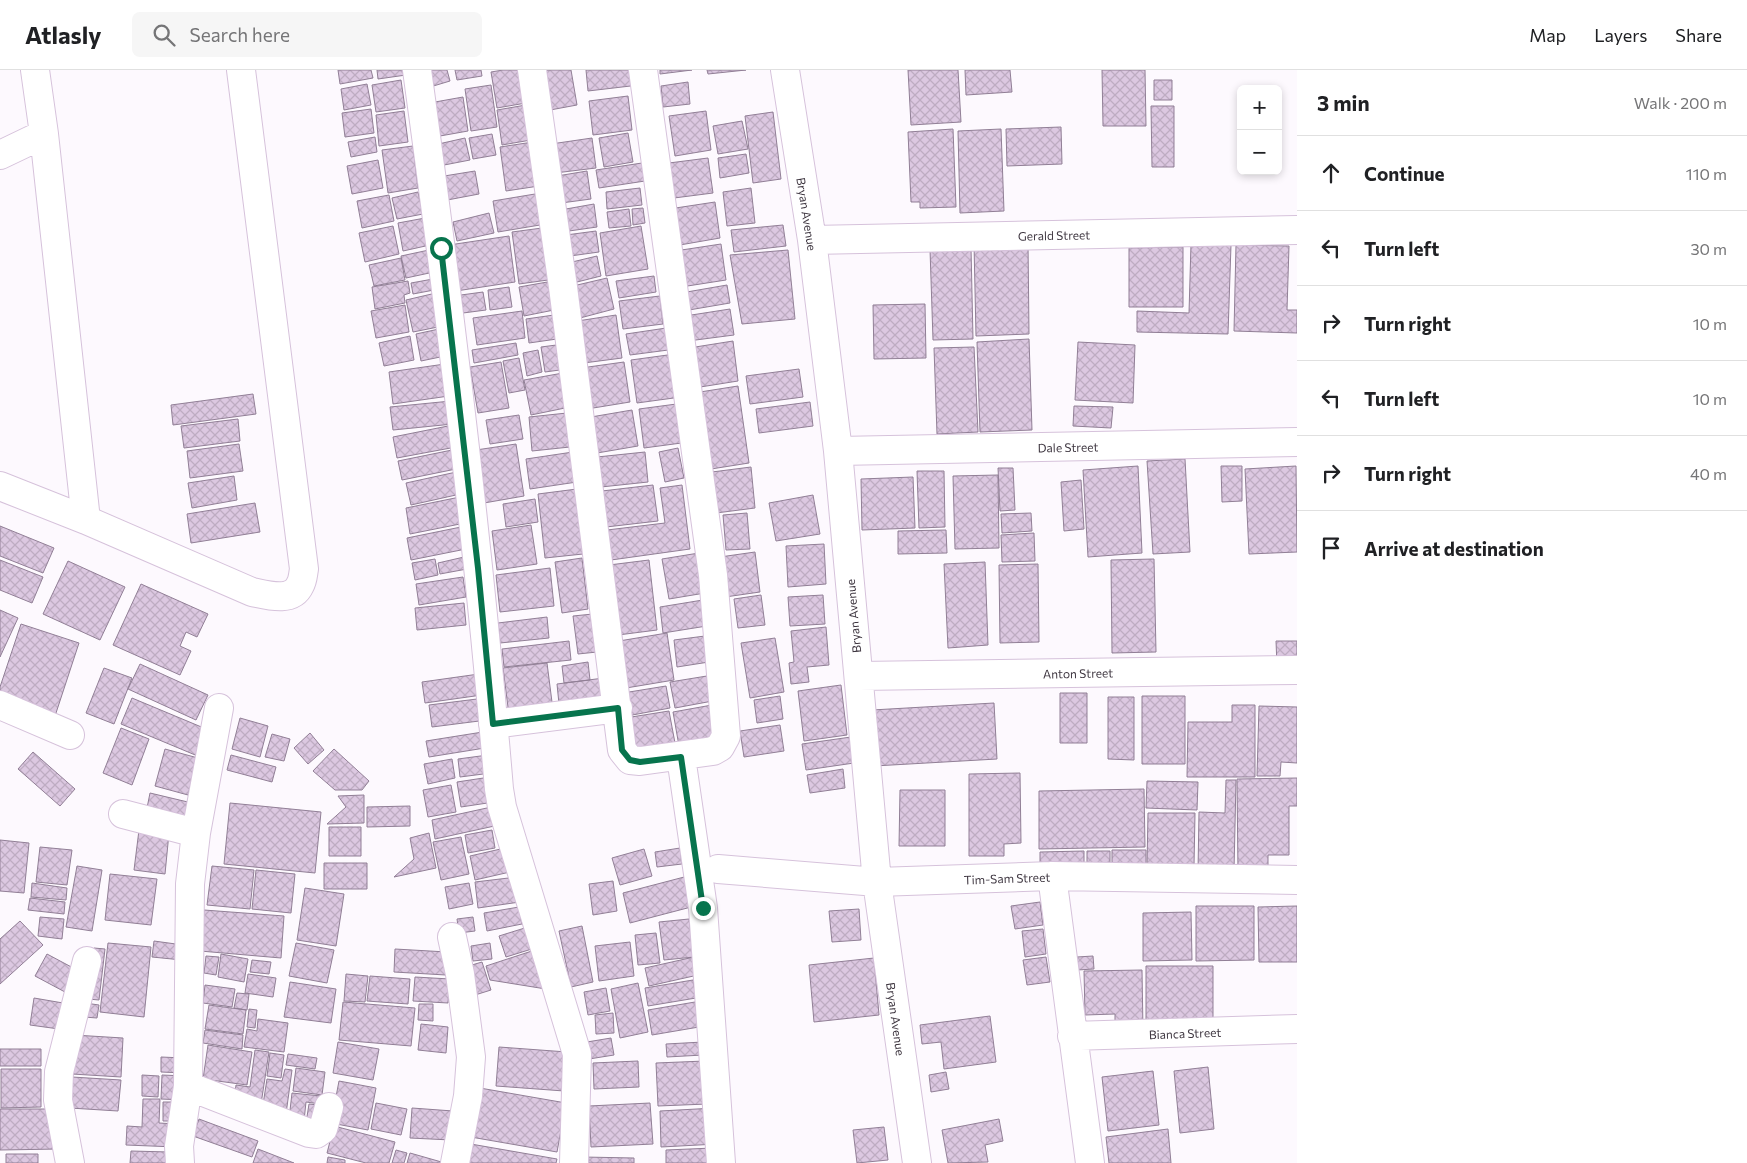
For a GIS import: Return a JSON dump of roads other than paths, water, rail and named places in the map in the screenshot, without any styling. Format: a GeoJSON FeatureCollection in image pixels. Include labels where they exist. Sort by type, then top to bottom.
{"type":"FeatureCollection","features":[{"type":"Feature","properties":{"kind":"street"},"geometry":{"type":"LineString","coordinates":[[35,70],[44,134],[86,520]]}},
{"type":"Feature","properties":{"kind":"street"},"geometry":{"type":"LineString","coordinates":[[0,486],[86,520],[252,592],[274,596],[290,595],[300,586],[304,569],[242,70]]}},
{"type":"Feature","properties":{"kind":"street"},"geometry":{"type":"LineString","coordinates":[[417,70],[441,248],[502,807],[577,1054],[574,1163]]}},
{"type":"Feature","properties":{"kind":"street"},"geometry":{"type":"LineString","coordinates":[[532,70],[564,287],[622,750],[630,760],[640,762],[713,751],[720,746],[726,736],[712,575],[643,70]]}},
{"type":"Feature","properties":{"kind":"street","name":"Bryan Avenue"},"geometry":{"type":"LineString","coordinates":[[785,70],[812,240],[838,451],[876,882],[917,1163]]}},
{"type":"Feature","properties":{"kind":"street"},"geometry":{"type":"LineString","coordinates":[[0,155],[44,134]]}},
{"type":"Feature","properties":{"kind":"street","name":"Gerald Street"},"geometry":{"type":"LineString","coordinates":[[812,240],[1297,230]]}},
{"type":"Feature","properties":{"kind":"street","name":"Dale Street"},"geometry":{"type":"LineString","coordinates":[[838,451],[1297,442]]}},
{"type":"Feature","properties":{"kind":"street","name":"Anton Street"},"geometry":{"type":"LineString","coordinates":[[859,676],[1297,670]]}},
{"type":"Feature","properties":{"kind":"street"},"geometry":{"type":"LineString","coordinates":[[0,705],[70,735]]}},
{"type":"Feature","properties":{"kind":"street"},"geometry":{"type":"LineString","coordinates":[[180,1163],[179,1146],[188,1086],[190,884],[196,833],[219,708]]}},
{"type":"Feature","properties":{"kind":"street"},"geometry":{"type":"LineString","coordinates":[[493,724],[618,708]]}},
{"type":"Feature","properties":{"kind":"street"},"geometry":{"type":"LineString","coordinates":[[681,757],[703,908],[720,1163]]}},
{"type":"Feature","properties":{"kind":"street"},"geometry":{"type":"LineString","coordinates":[[122,814],[196,833]]}},
{"type":"Feature","properties":{"kind":"street","name":"Tim-Sam Street"},"geometry":{"type":"LineString","coordinates":[[718,869],[876,882],[1052,876],[1297,880]]}},
{"type":"Feature","properties":{"kind":"street"},"geometry":{"type":"LineString","coordinates":[[1052,876],[1090,1163]]}},
{"type":"Feature","properties":{"kind":"street"},"geometry":{"type":"LineString","coordinates":[[452,938],[460,974],[471,1058],[468,1096],[455,1163]]}},
{"type":"Feature","properties":{"kind":"street"},"geometry":{"type":"LineString","coordinates":[[70,1163],[58,1100],[59,1072],[87,961]]}},
{"type":"Feature","properties":{"kind":"street","name":"Bianca Street"},"geometry":{"type":"LineString","coordinates":[[1072,1036],[1297,1029]]}},
{"type":"Feature","properties":{"kind":"street"},"geometry":{"type":"LineString","coordinates":[[188,1086],[308,1133],[316,1134],[323,1129],[329,1107]]}}]}
